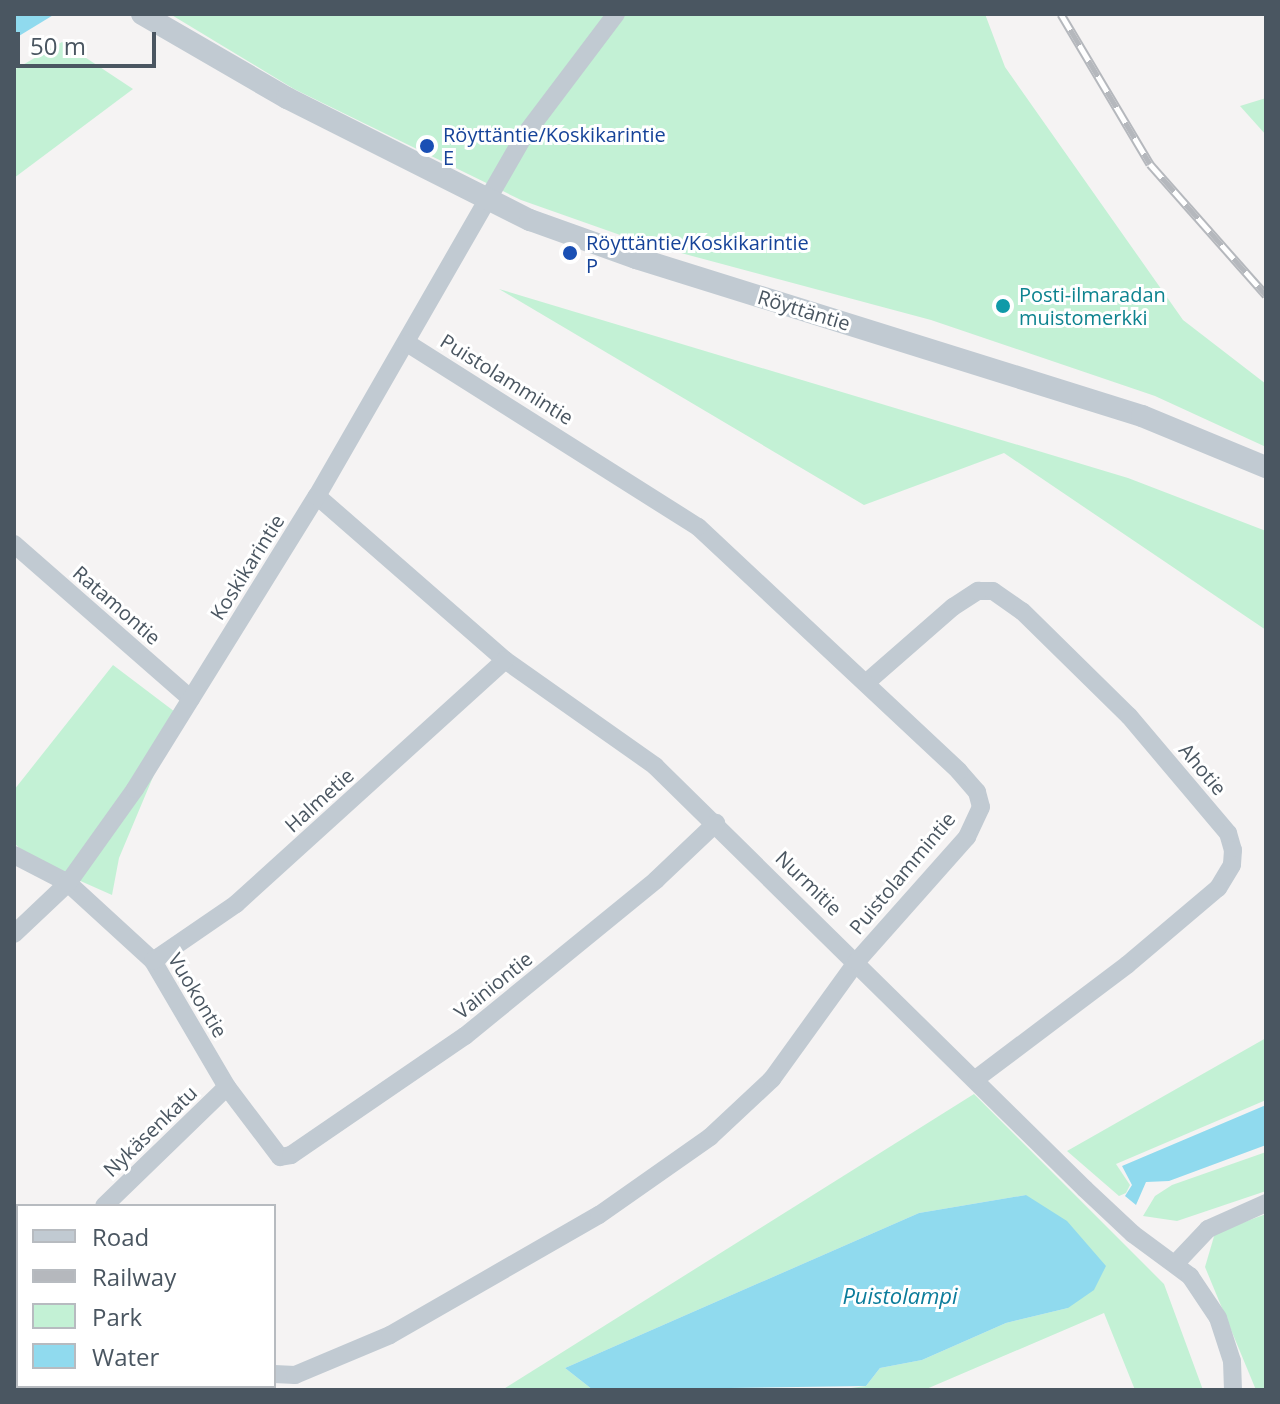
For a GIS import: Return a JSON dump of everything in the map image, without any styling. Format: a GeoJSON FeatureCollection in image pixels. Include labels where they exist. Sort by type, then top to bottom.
{"type":"FeatureCollection","features":[{"type":"Feature","properties":{"kind":"street","name":"Röyttäntie"},"geometry":{"type":"LineString","coordinates":[[142,14],[287,98],[486,200],[636,258],[1142,416],[1266,467]]}},
{"type":"Feature","properties":{"kind":"street","name":"Koskikarintie"},"geometry":{"type":"LineString","coordinates":[[14,934],[68,883],[191,699],[317,496],[524,136],[616,14]]}},
{"type":"Feature","properties":{"kind":"street","name":"Puistolammintie"},"geometry":{"type":"LineString","coordinates":[[276,1374],[295,1375],[390,1335],[599,1215],[710,1137],[772,1079],[857,961],[967,837],[981,807],[977,792],[959,771],[698,527],[407,343]]}},
{"type":"Feature","properties":{"kind":"street","name":"Nurmitie"},"geometry":{"type":"LineString","coordinates":[[317,496],[505,660],[655,766],[977,1078],[1123,1225],[1190,1276],[1218,1318],[1232,1361],[1233,1390]]}},
{"type":"Feature","properties":{"kind":"street","name":"Ratamontie"},"geometry":{"type":"LineString","coordinates":[[14,544],[191,699]]}},
{"type":"Feature","properties":{"kind":"street","name":"Ahotie"},"geometry":{"type":"LineString","coordinates":[[867,682],[953,607],[978,591],[993,591],[1022,611],[1129,716],[1228,833],[1233,850],[1232,865],[1218,888],[1127,965],[977,1078]]}},
{"type":"Feature","properties":{"kind":"street","name":"Halmetie"},"geometry":{"type":"LineString","coordinates":[[153,961],[236,904],[505,660]]}},
{"type":"Feature","properties":{"kind":"street","name":"Vainiontie"},"geometry":{"type":"LineString","coordinates":[[280,1157],[291,1155],[465,1036],[656,880],[716,823]]}},
{"type":"Feature","properties":{"kind":"street","name":"Vuokontie"},"geometry":{"type":"LineString","coordinates":[[14,855],[68,883],[153,961],[227,1087],[280,1157]]}},
{"type":"Feature","properties":{"kind":"street","name":"Nykäsenkatu"},"geometry":{"type":"LineString","coordinates":[[109,1204],[227,1087]]}},
{"type":"Feature","properties":{"kind":"street"},"geometry":{"type":"LineString","coordinates":[[1175,1264],[1208,1229],[1266,1203]]}},
{"type":"Feature","properties":{"kind":"green space"},"geometry":{"type":"Polygon","coordinates":[[[170,14],[985,14],[1005,67],[1183,320],[1266,384],[1266,447],[1155,396],[931,320],[640,242],[521,200],[294,89],[170,14]]]}},
{"type":"Feature","properties":{"kind":"green space"},"geometry":{"type":"Polygon","coordinates":[[[62,42],[133,89],[14,178],[14,70],[62,42]]]}},
{"type":"Feature","properties":{"kind":"green space"},"geometry":{"type":"Polygon","coordinates":[[[1266,98],[1266,135],[1240,106],[1266,98]]]}},
{"type":"Feature","properties":{"kind":"green space"},"geometry":{"type":"Polygon","coordinates":[[[499,289],[1128,478],[1266,531],[1266,630],[1004,453],[864,505],[499,289]]]}},
{"type":"Feature","properties":{"kind":"green space"},"geometry":{"type":"Polygon","coordinates":[[[113,665],[179,715],[119,858],[112,895],[31,859],[14,843],[14,790],[113,665]]]}},
{"type":"Feature","properties":{"kind":"green space"},"geometry":{"type":"Polygon","coordinates":[[[1266,1038],[1266,1100],[1116,1164],[1130,1185],[1126,1193],[1119,1196],[1067,1151],[1266,1038]]]}},
{"type":"Feature","properties":{"kind":"green space"},"geometry":{"type":"Polygon","coordinates":[[[974,1094],[1164,1284],[1203,1390],[1135,1390],[1104,1313],[924,1390],[836,1390],[866,1386],[880,1368],[922,1360],[1006,1323],[1068,1308],[1026,1195],[919,1213],[565,1368],[593,1390],[502,1390],[974,1094]]]}},
{"type":"Feature","properties":{"kind":"green space"},"geometry":{"type":"Polygon","coordinates":[[[1266,1152],[1266,1191],[1177,1221],[1143,1216],[1155,1196],[1172,1185],[1266,1152]]]}},
{"type":"Feature","properties":{"kind":"green space"},"geometry":{"type":"Polygon","coordinates":[[[1266,1214],[1266,1390],[1256,1390],[1205,1267],[1215,1233],[1266,1214]]]}},
{"type":"Feature","properties":{"kind":"green space"},"geometry":{"type":"Polygon","coordinates":[[[14,1300],[16,1388],[100,1390],[14,1390],[14,1300]]]}},
{"type":"Feature","properties":{"kind":"water"},"geometry":{"type":"Polygon","coordinates":[[[14,14],[55,14],[14,39],[14,14]]]}},
{"type":"Feature","properties":{"kind":"water"},"geometry":{"type":"Polygon","coordinates":[[[1266,1105],[1266,1145],[1169,1181],[1146,1182],[1136,1205],[1125,1196],[1132,1185],[1122,1166],[1266,1105]]]}},
{"type":"Feature","properties":{"kind":"water","name":"Puistolampi"},"geometry":{"type":"Polygon","coordinates":[[[1026,1195],[1067,1221],[1106,1266],[1094,1290],[1068,1308],[1006,1323],[922,1360],[880,1368],[866,1386],[593,1390],[565,1368],[919,1213],[1026,1195]]]}},
{"type":"Feature","properties":{"kind":"railway"},"geometry":{"type":"LineString","coordinates":[[1061,14],[1150,164],[1266,295]]}},
{"type":"Feature","properties":{"kind":"place","name":"Röyttäntie/Koskikarintie E"},"geometry":{"type":"Point","coordinates":[427,146]}},
{"type":"Feature","properties":{"kind":"place","name":"Röyttäntie/Koskikarintie P"},"geometry":{"type":"Point","coordinates":[570,253]}},
{"type":"Feature","properties":{"kind":"place","name":"Posti-ilmaradan muistomerkki"},"geometry":{"type":"Point","coordinates":[1003,306]}}]}
